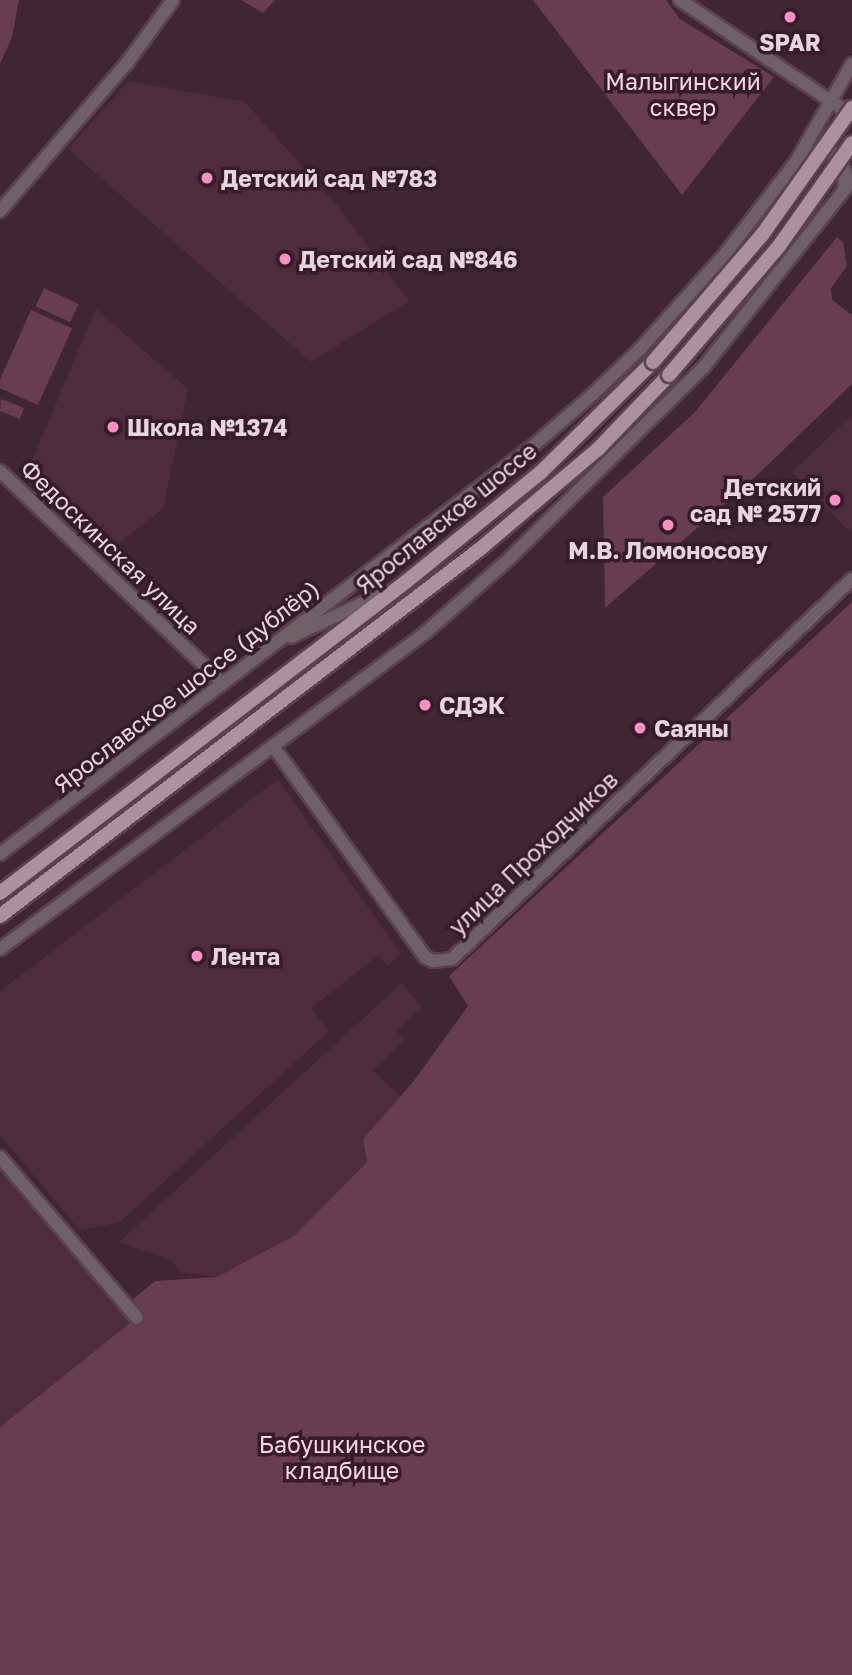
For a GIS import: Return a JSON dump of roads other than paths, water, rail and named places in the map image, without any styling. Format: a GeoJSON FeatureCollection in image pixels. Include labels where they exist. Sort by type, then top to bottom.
{"type":"FeatureCollection","features":[{"type":"Feature","properties":{"kind":"main road","name":"Ярославское шоссе"},"geometry":{"type":"LineString","coordinates":[[0,893],[407,581],[569,447],[653,362],[762,235],[852,108]]}},
{"type":"Feature","properties":{"kind":"main road","name":"Ярославское шоссе"},"geometry":{"type":"LineString","coordinates":[[0,916],[480,549],[598,449],[669,375],[779,246],[852,143]]}},
{"type":"Feature","properties":{"kind":"street"},"geometry":{"type":"LineString","coordinates":[[0,211],[127,63],[173,0]]}},
{"type":"Feature","properties":{"kind":"street"},"geometry":{"type":"LineString","coordinates":[[680,0],[852,116]]}},
{"type":"Feature","properties":{"kind":"street","name":"Ярославское шоссе (дублёр)"},"geometry":{"type":"LineString","coordinates":[[0,854],[534,445],[592,395],[640,349],[726,253],[797,160],[852,64]]}},
{"type":"Feature","properties":{"kind":"street"},"geometry":{"type":"LineString","coordinates":[[797,160],[815,152],[835,155],[845,172],[843,193]]}},
{"type":"Feature","properties":{"kind":"street"},"geometry":{"type":"LineString","coordinates":[[0,948],[425,633],[596,476],[703,368],[852,180]]}},
{"type":"Feature","properties":{"kind":"street","name":"Федоскинская улица"},"geometry":{"type":"LineString","coordinates":[[0,471],[223,683]]}},
{"type":"Feature","properties":{"kind":"street","name":"улица Проходчиков"},"geometry":{"type":"LineString","coordinates":[[273,746],[425,957],[433,961],[452,959],[852,579]]}},
{"type":"Feature","properties":{"kind":"street"},"geometry":{"type":"LineString","coordinates":[[273,645],[407,581]]}},
{"type":"Feature","properties":{"kind":"street"},"geometry":{"type":"LineString","coordinates":[[0,1157],[137,1318]]}},
{"type":"Feature","properties":{"kind":"place","name":"SPAR"},"geometry":{"type":"Point","coordinates":[790,17]}},
{"type":"Feature","properties":{"kind":"place","name":"Детский сад №783"},"geometry":{"type":"Point","coordinates":[207,178]}},
{"type":"Feature","properties":{"kind":"place","name":"Детский сад №846"},"geometry":{"type":"Point","coordinates":[285,259]}},
{"type":"Feature","properties":{"kind":"place","name":"Школа №1374"},"geometry":{"type":"Point","coordinates":[113,427]}},
{"type":"Feature","properties":{"kind":"place","name":"Детский сад № 2577"},"geometry":{"type":"Point","coordinates":[835,500]}},
{"type":"Feature","properties":{"kind":"place","name":"М.В. Ломоносову"},"geometry":{"type":"Point","coordinates":[668,525]}},
{"type":"Feature","properties":{"kind":"place","name":"СДЭК"},"geometry":{"type":"Point","coordinates":[425,705]}},
{"type":"Feature","properties":{"kind":"place","name":"Саяны"},"geometry":{"type":"Point","coordinates":[640,728]}},
{"type":"Feature","properties":{"kind":"place","name":"Лента"},"geometry":{"type":"Point","coordinates":[197,956]}},
{"type":"Feature","properties":{"kind":"park label","name":"Малыгинский сквер"},"geometry":{"type":"Point","coordinates":[683,94]}},
{"type":"Feature","properties":{"kind":"park label","name":"Бабушкинское кладбище"},"geometry":{"type":"Point","coordinates":[342,1457]}}]}
